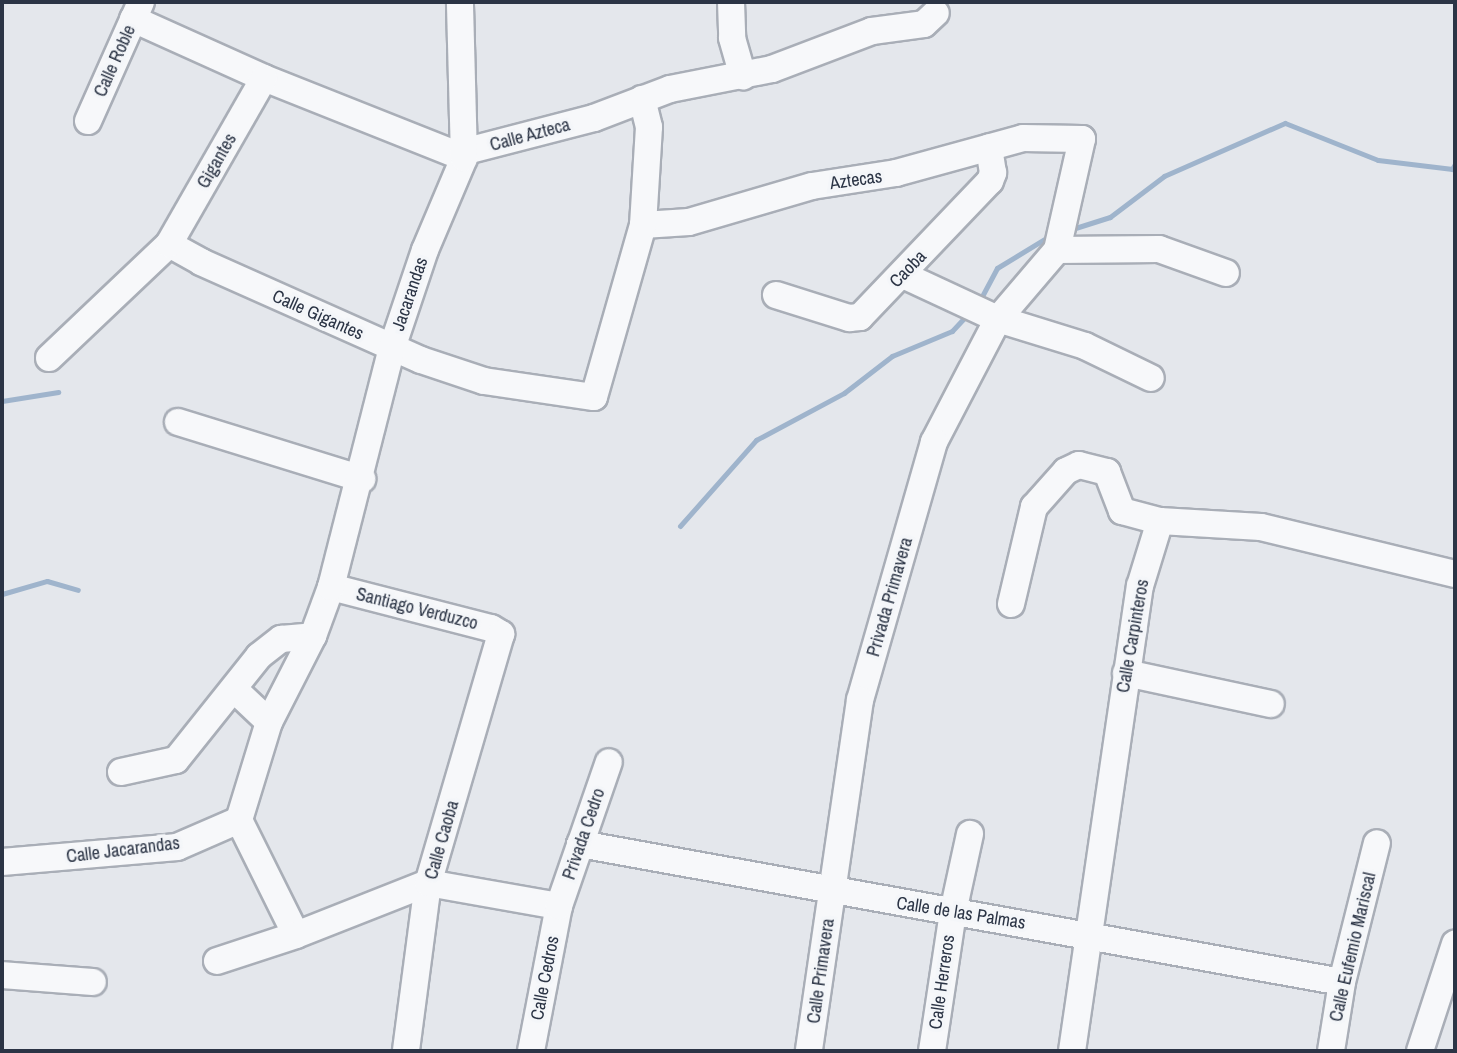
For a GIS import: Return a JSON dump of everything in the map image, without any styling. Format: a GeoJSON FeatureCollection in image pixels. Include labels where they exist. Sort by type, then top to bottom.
{"type":"FeatureCollection","features":[{"type":"Feature","properties":{"kind":"street","name":"Jacarandas"},"geometry":{"type":"LineString","coordinates":[[331,587],[362,479],[392,348],[466,152],[460,2]]}},
{"type":"Feature","properties":{"kind":"street"},"geometry":{"type":"LineString","coordinates":[[731,2],[732,38],[743,76]]}},
{"type":"Feature","properties":{"kind":"street","name":"Calle Azteca"},"geometry":{"type":"LineString","coordinates":[[137,11],[264,78],[445,153],[466,152],[594,118],[679,87],[743,76],[824,51],[872,31],[915,27],[936,13]]}},
{"type":"Feature","properties":{"kind":"street","name":"Calle Roble"},"geometry":{"type":"LineString","coordinates":[[88,121],[137,11]]}},
{"type":"Feature","properties":{"kind":"street","name":"Gigantes"},"geometry":{"type":"LineString","coordinates":[[50,358],[169,244],[264,78]]}},
{"type":"Feature","properties":{"kind":"street"},"geometry":{"type":"LineString","coordinates":[[642,99],[649,127],[643,225]]}},
{"type":"Feature","properties":{"kind":"street","name":"Aztecas"},"geometry":{"type":"LineString","coordinates":[[643,225],[689,222],[812,187],[896,173],[1023,138],[1082,139],[1057,250]]}},
{"type":"Feature","properties":{"kind":"street","name":"Caoba"},"geometry":{"type":"LineString","coordinates":[[776,295],[857,318],[903,275],[990,181],[993,173],[989,147]]}},
{"type":"Feature","properties":{"kind":"street","name":"Calle Gigantes"},"geometry":{"type":"LineString","coordinates":[[169,244],[201,262],[392,348],[484,382],[594,397],[643,225]]}},
{"type":"Feature","properties":{"kind":"street"},"geometry":{"type":"LineString","coordinates":[[1057,250],[1160,249],[1226,273]]}},
{"type":"Feature","properties":{"kind":"street","name":"Privada Primavera"},"geometry":{"type":"LineString","coordinates":[[832,891],[860,700],[934,442],[998,319],[1057,250]]}},
{"type":"Feature","properties":{"kind":"street"},"geometry":{"type":"LineString","coordinates":[[903,275],[998,319],[1084,346],[1151,378]]}},
{"type":"Feature","properties":{"kind":"street"},"geometry":{"type":"LineString","coordinates":[[178,422],[362,479]]}},
{"type":"Feature","properties":{"kind":"street"},"geometry":{"type":"LineString","coordinates":[[1011,604],[1034,507],[1066,471],[1079,465],[1107,472],[1122,511],[1160,521],[1261,527],[1455,574]]}},
{"type":"Feature","properties":{"kind":"street","name":"Calle Carpinteros"},"geometry":{"type":"LineString","coordinates":[[1072,1051],[1140,586],[1160,521]]}},
{"type":"Feature","properties":{"kind":"street"},"geometry":{"type":"LineString","coordinates":[[296,935],[239,820],[269,722],[313,636],[331,587]]}},
{"type":"Feature","properties":{"kind":"street","name":"Santiago Verduzco"},"geometry":{"type":"LineString","coordinates":[[331,587],[491,628],[500,634]]}},
{"type":"Feature","properties":{"kind":"street","name":"Calle Caoba"},"geometry":{"type":"LineString","coordinates":[[406,1051],[428,883],[500,634]]}},
{"type":"Feature","properties":{"kind":"street"},"geometry":{"type":"LineString","coordinates":[[121,772],[176,760],[259,656],[281,639],[313,636]]}},
{"type":"Feature","properties":{"kind":"street"},"geometry":{"type":"LineString","coordinates":[[1126,673],[1271,704]]}},
{"type":"Feature","properties":{"kind":"street"},"geometry":{"type":"LineString","coordinates":[[234,689],[269,722]]}},
{"type":"Feature","properties":{"kind":"street","name":"Privada Cedro"},"geometry":{"type":"LineString","coordinates":[[559,906],[608,762]]}},
{"type":"Feature","properties":{"kind":"street","name":"Calle Jacarandas"},"geometry":{"type":"LineString","coordinates":[[2,862],[177,847],[239,820]]}},
{"type":"Feature","properties":{"kind":"street","name":"Calle Herreros"},"geometry":{"type":"LineString","coordinates":[[932,1051],[953,912],[970,834]]}},
{"type":"Feature","properties":{"kind":"street","name":"Calle Eufemio Mariscal"},"geometry":{"type":"LineString","coordinates":[[1331,1051],[1342,982],[1377,843]]}},
{"type":"Feature","properties":{"kind":"street","name":"Calle de las Palmas"},"geometry":{"type":"LineString","coordinates":[[580,844],[1342,982]]}},
{"type":"Feature","properties":{"kind":"street"},"geometry":{"type":"LineString","coordinates":[[217,961],[296,935],[428,883],[559,906]]}},
{"type":"Feature","properties":{"kind":"street","name":"Calle Primavera"},"geometry":{"type":"LineString","coordinates":[[809,1051],[832,891]]}},
{"type":"Feature","properties":{"kind":"street","name":"Calle Cedros"},"geometry":{"type":"LineString","coordinates":[[531,1051],[559,906]]}},
{"type":"Feature","properties":{"kind":"street"},"geometry":{"type":"LineString","coordinates":[[1420,1051],[1455,944]]}},
{"type":"Feature","properties":{"kind":"street"},"geometry":{"type":"LineString","coordinates":[[2,975],[93,982]]}},
{"type":"Feature","properties":{"kind":"waterway"},"geometry":{"type":"LineString","coordinates":[[1069,230],[1110,217],[1164,176],[1285,123],[1378,160],[1452,169],[1455,164]]}},
{"type":"Feature","properties":{"kind":"waterway"},"geometry":{"type":"LineString","coordinates":[[980,300],[997,268],[1053,234]]}},
{"type":"Feature","properties":{"kind":"waterway"},"geometry":{"type":"LineString","coordinates":[[680,526],[756,440],[844,393],[892,356],[952,331],[969,313]]}},
{"type":"Feature","properties":{"kind":"waterway"},"geometry":{"type":"LineString","coordinates":[[2,401],[58,392]]}},
{"type":"Feature","properties":{"kind":"waterway"},"geometry":{"type":"LineString","coordinates":[[2,594],[47,581],[78,590]]}}]}
